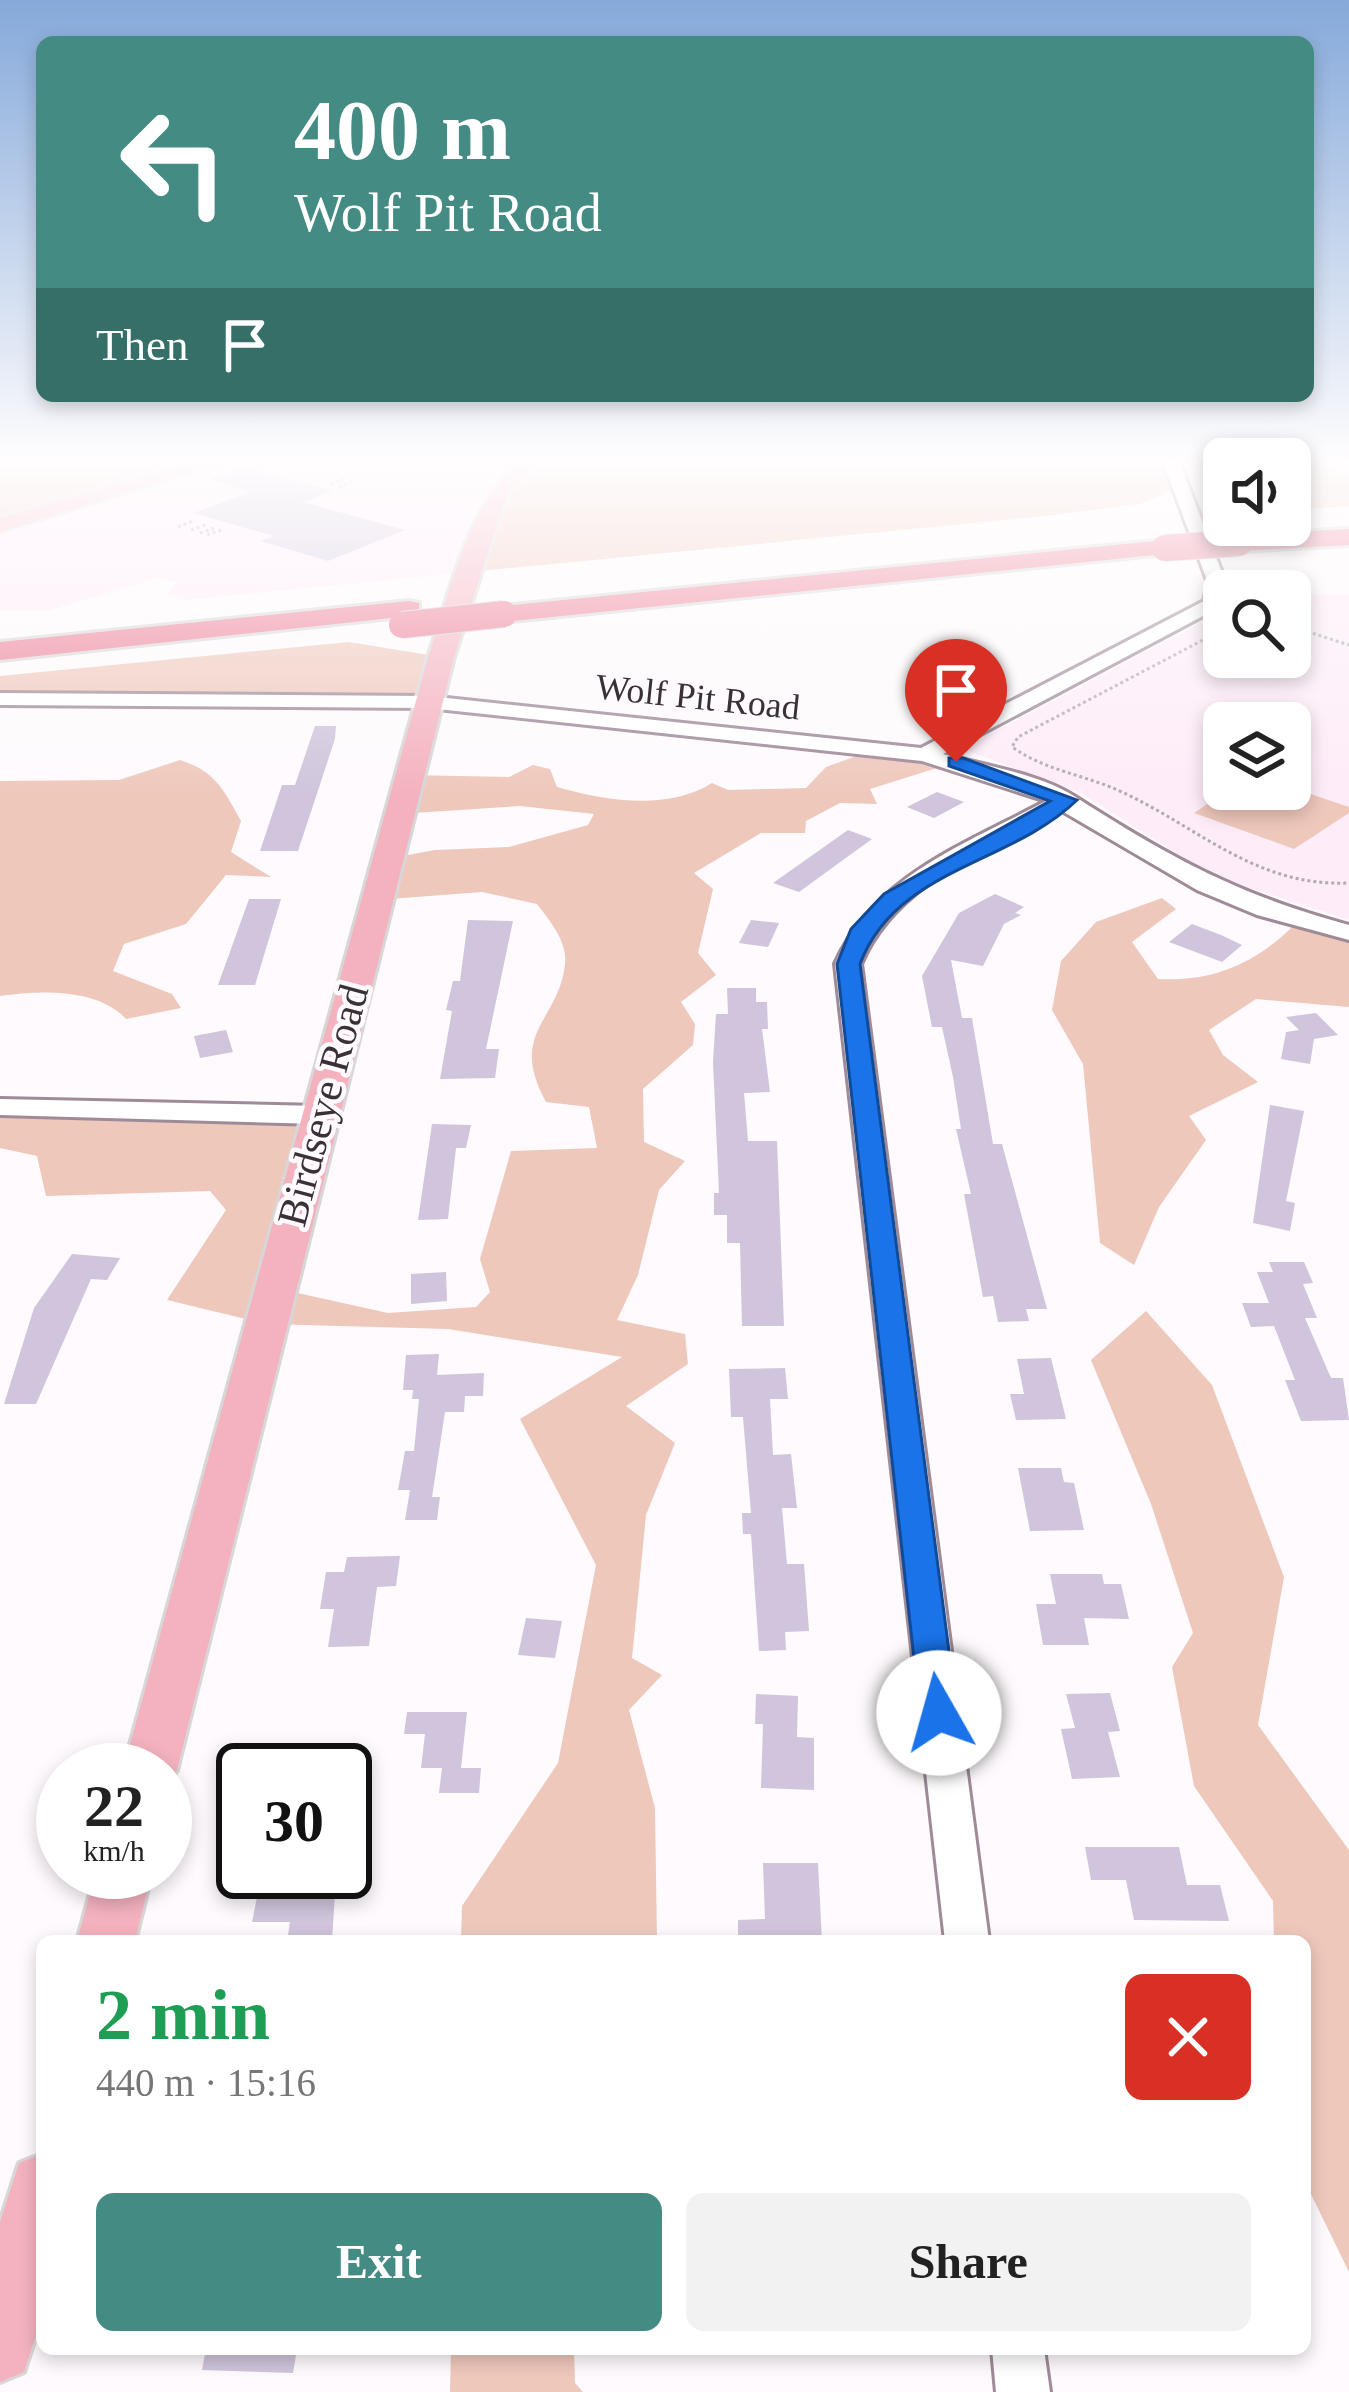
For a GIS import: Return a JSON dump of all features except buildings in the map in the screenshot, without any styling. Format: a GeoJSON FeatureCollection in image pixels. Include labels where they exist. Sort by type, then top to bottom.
{"type":"FeatureCollection","features":[{"type":"Feature","properties":{"kind":"highway"},"geometry":{"type":"LineString","coordinates":[[0,667],[405,617],[858,571]]}},
{"type":"Feature","properties":{"kind":"highway"},"geometry":{"type":"LineString","coordinates":[[0,651],[405,617]]}},
{"type":"Feature","properties":{"kind":"main road","name":"Birdseye Road"},"geometry":{"type":"LineString","coordinates":[[157,1743],[428,702],[471,571]]}},
{"type":"Feature","properties":{"kind":"main road"},"geometry":{"type":"LineString","coordinates":[[108,1935],[117,1899]]}},
{"type":"Feature","properties":{"kind":"main road"},"geometry":{"type":"LineString","coordinates":[[0,2348],[36,2209]]}},
{"type":"Feature","properties":{"kind":"street"},"geometry":{"type":"LineString","coordinates":[[924,755],[1212,604],[1216,583],[1211,571]]}},
{"type":"Feature","properties":{"kind":"street","name":"Wolf Pit Road"},"geometry":{"type":"LineString","coordinates":[[0,698],[428,702],[924,755],[1017,780],[1066,800],[1218,891],[1349,933]]}},
{"type":"Feature","properties":{"kind":"street"},"geometry":{"type":"LineString","coordinates":[[966,1935],[848,964],[862,929],[892,899],[1066,800]]}},
{"type":"Feature","properties":{"kind":"street"},"geometry":{"type":"LineString","coordinates":[[0,1107],[319,1115]]}},
{"type":"Feature","properties":{"kind":"street"},"geometry":{"type":"LineString","coordinates":[[1019,2355],[1023,2392]]}},
{"type":"Feature","properties":{"kind":"path"},"geometry":{"type":"LineString","coordinates":[[1311,632],[1349,644]]}},
{"type":"Feature","properties":{"kind":"path"},"geometry":{"type":"LineString","coordinates":[[1203,640],[1018,736],[1012,747],[1128,795],[1211,847],[1266,871],[1294,881],[1349,884]]}},
{"type":"Feature","properties":{"kind":"shaded area"},"geometry":{"type":"Polygon","coordinates":[[[0,571],[471,571],[186,600],[167,594],[177,582],[157,578],[48,611],[0,611],[0,571]]]}},
{"type":"Feature","properties":{"kind":"shaded area"},"geometry":{"type":"Polygon","coordinates":[[[1349,594],[1349,920],[1211,875],[1081,793],[963,749],[1203,621],[1203,678],[1311,678],[1311,595],[1349,594]]]}},
{"type":"Feature","properties":{"kind":"shaded area"},"geometry":{"type":"Polygon","coordinates":[[[349,642],[441,657],[428,702],[0,699],[0,676],[349,642]]]}},
{"type":"Feature","properties":{"kind":"shaded area"},"geometry":{"type":"Polygon","coordinates":[[[879,748],[956,762],[870,789],[877,804],[840,803],[806,821],[805,833],[761,833],[694,873],[713,889],[698,953],[716,975],[681,1002],[695,1024],[693,1045],[643,1089],[644,1142],[685,1161],[659,1190],[638,1275],[617,1320],[685,1334],[688,1364],[626,1406],[675,1443],[646,1515],[632,1658],[662,1675],[629,1710],[655,1808],[657,1935],[461,1935],[462,1906],[558,1763],[596,1565],[520,1419],[622,1357],[448,1329],[266,1324],[167,1300],[226,1210],[210,1191],[46,1196],[37,1156],[0,1148],[0,1107],[319,1115],[275,1288],[388,1313],[476,1307],[490,1292],[480,1259],[511,1151],[597,1148],[589,1107],[546,1102],[532,1059],[533,1043],[561,984],[564,948],[537,904],[482,892],[376,900],[386,859],[435,850],[509,847],[588,825],[594,814],[520,806],[398,814],[408,775],[509,777],[533,765],[550,769],[557,787],[636,801],[676,797],[712,783],[728,790],[806,788],[826,767],[879,748]]]}},
{"type":"Feature","properties":{"kind":"shaded area"},"geometry":{"type":"Polygon","coordinates":[[[180,760],[210,776],[235,810],[241,821],[231,852],[271,877],[226,875],[186,924],[124,944],[113,971],[172,994],[181,1008],[126,1019],[100,1001],[84,997],[50,992],[0,996],[0,781],[119,780],[180,760]]]}},
{"type":"Feature","properties":{"kind":"shaded area"},"geometry":{"type":"Polygon","coordinates":[[[1311,794],[1349,807],[1349,813],[1294,849],[1194,813],[1203,807],[1311,810],[1311,794]]]}},
{"type":"Feature","properties":{"kind":"shaded area"},"geometry":{"type":"Polygon","coordinates":[[[1162,898],[1176,909],[1132,942],[1158,979],[1198,977],[1235,966],[1268,947],[1299,920],[1349,933],[1349,1007],[1256,999],[1209,1030],[1223,1055],[1258,1082],[1189,1116],[1206,1140],[1159,1207],[1134,1265],[1100,1243],[1083,1064],[1052,1010],[1061,961],[1096,922],[1162,898]]]}},
{"type":"Feature","properties":{"kind":"shaded area"},"geometry":{"type":"Polygon","coordinates":[[[1146,1311],[1212,1385],[1284,1577],[1258,1725],[1349,1850],[1349,2272],[1311,2194],[1311,1935],[1274,1935],[1273,1901],[1194,1786],[1172,1667],[1193,1633],[1151,1504],[1091,1360],[1146,1311]]]}},
{"type":"Feature","properties":{"kind":"shaded area"},"geometry":{"type":"Polygon","coordinates":[[[451,2355],[574,2355],[575,2383],[583,2392],[450,2392],[451,2355]]]}},
{"type":"Feature","properties":{"kind":"route"},"geometry":{"type":"LineString","coordinates":[[939,1713],[848,964],[862,929],[892,899],[1066,800],[956,762]]}}]}
